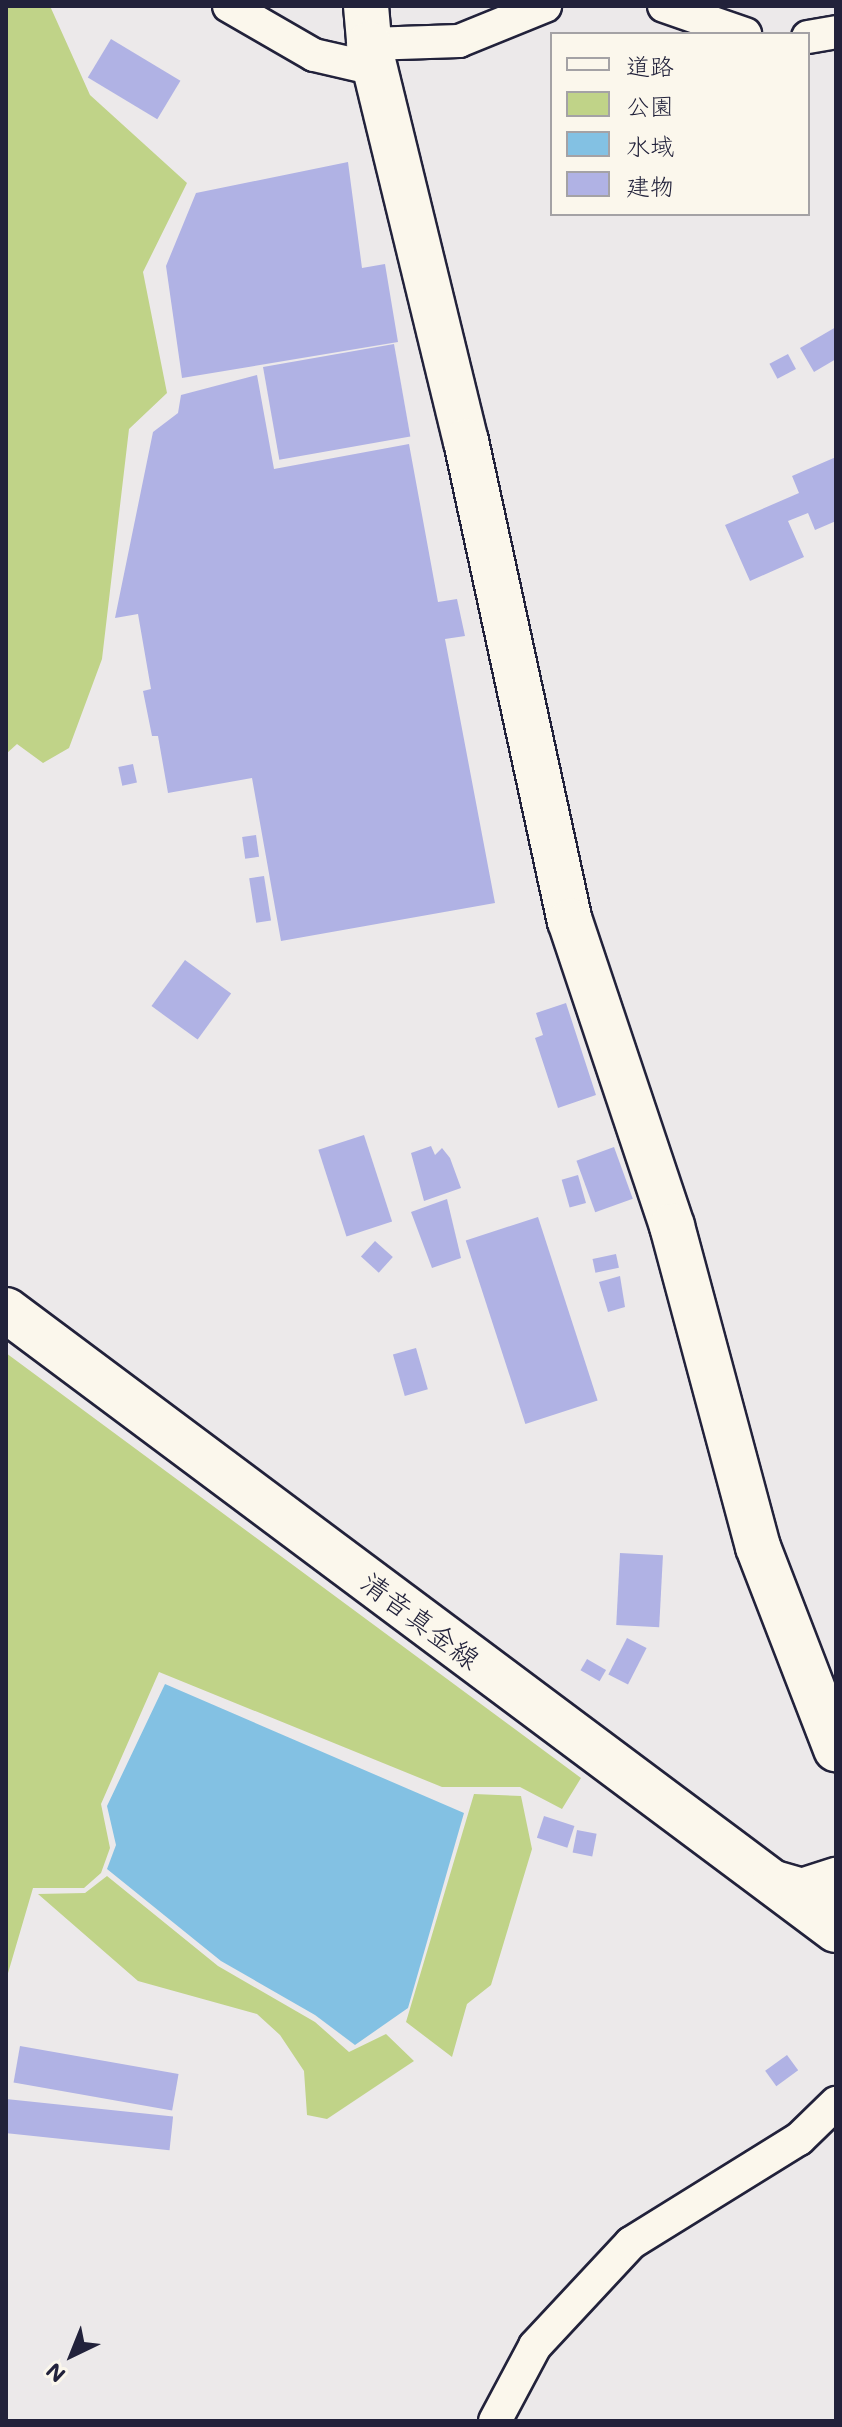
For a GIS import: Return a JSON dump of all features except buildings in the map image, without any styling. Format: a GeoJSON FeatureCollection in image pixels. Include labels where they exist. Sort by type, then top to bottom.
{"type":"FeatureCollection","features":[{"type":"Feature","properties":{"kind":"street"},"geometry":{"type":"LineString","coordinates":[[229,6],[314,55],[370,40],[459,41],[545,6]]}},
{"type":"Feature","properties":{"kind":"street"},"geometry":{"type":"LineString","coordinates":[[664,6],[739,32]]}},
{"type":"Feature","properties":{"kind":"street"},"geometry":{"type":"LineString","coordinates":[[810,37],[836,32]]}},
{"type":"Feature","properties":{"kind":"street"},"geometry":{"type":"LineString","coordinates":[[370,40],[466,441],[570,921],[672,1226],[758,1547],[836,1749]]}},
{"type":"Feature","properties":{"kind":"street","name":"清音真金線"},"geometry":{"type":"LineString","coordinates":[[6,1310],[836,1930]]}},
{"type":"Feature","properties":{"kind":"street"},"geometry":{"type":"LineString","coordinates":[[774,1883],[802,1891],[836,1880]]}},
{"type":"Feature","properties":{"kind":"street"},"geometry":{"type":"LineString","coordinates":[[495,2421],[535,2346],[631,2243],[799,2139],[836,2103]]}},
{"type":"Feature","properties":{"kind":"green space"},"geometry":{"type":"Polygon","coordinates":[[[6,6],[50,6],[90,95],[187,183],[143,272],[167,393],[129,429],[102,659],[69,748],[43,763],[17,744],[6,754],[6,6]]]}},
{"type":"Feature","properties":{"kind":"green space"},"geometry":{"type":"Polygon","coordinates":[[[6,1353],[581,1778],[562,1809],[520,1787],[442,1787],[159,1672],[101,1804],[110,1848],[101,1873],[84,1888],[33,1888],[6,1980],[6,1353]]]}},
{"type":"Feature","properties":{"kind":"green space"},"geometry":{"type":"Polygon","coordinates":[[[474,1794],[521,1796],[532,1849],[491,1985],[467,2004],[452,2057],[406,2022],[474,1794]]]}},
{"type":"Feature","properties":{"kind":"green space"},"geometry":{"type":"Polygon","coordinates":[[[107,1876],[218,1966],[315,2022],[349,2052],[386,2034],[414,2061],[327,2119],[307,2115],[304,2071],[280,2035],[257,2014],[138,1981],[38,1894],[85,1893],[107,1876]]]}},
{"type":"Feature","properties":{"kind":"water"},"geometry":{"type":"Polygon","coordinates":[[[165,1684],[464,1813],[408,2008],[355,2045],[315,2015],[221,1961],[107,1869],[116,1845],[107,1806],[165,1684]]]}}]}
